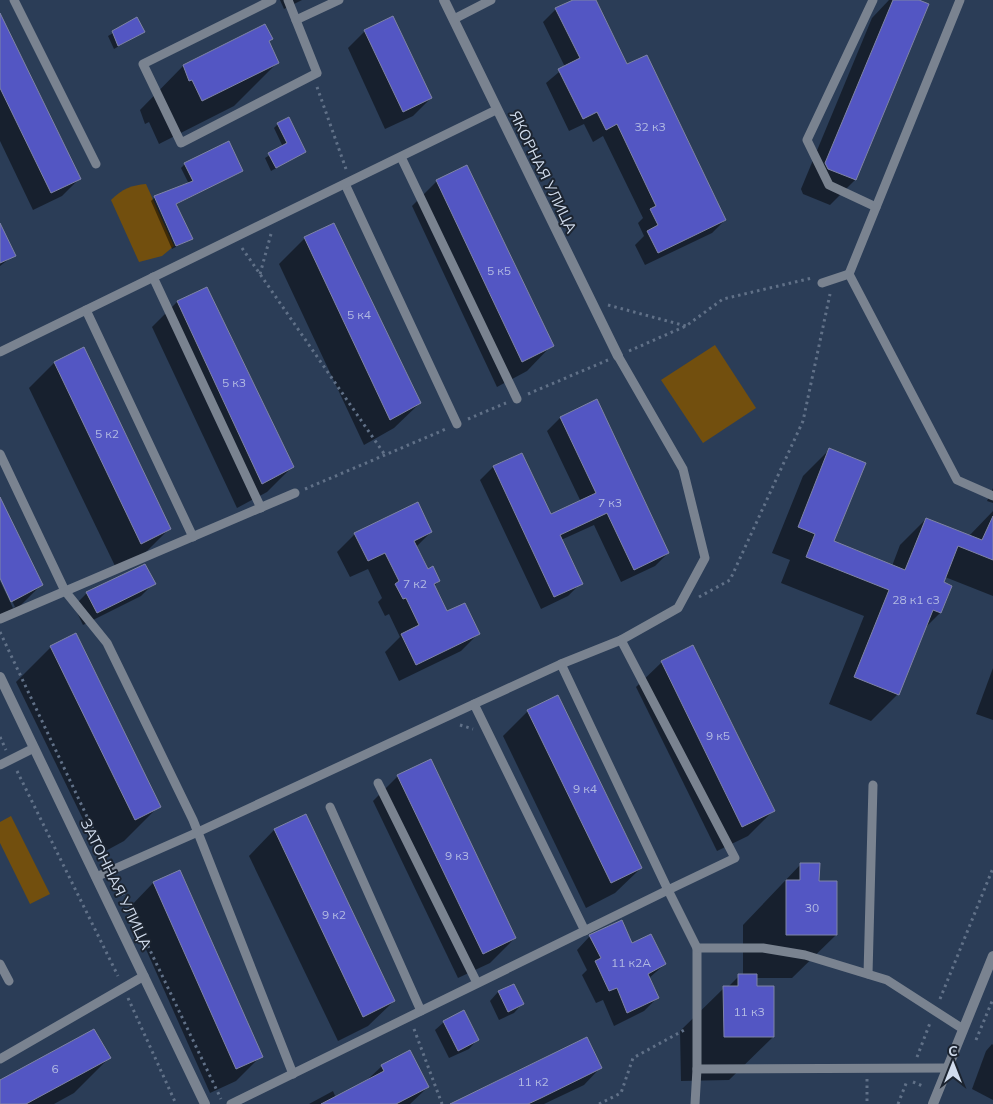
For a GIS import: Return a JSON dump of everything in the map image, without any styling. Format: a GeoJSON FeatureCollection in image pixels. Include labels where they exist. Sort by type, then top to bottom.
{"type":"FeatureCollection","features":[{"type":"Feature","properties":{"kind":"street","name":"ЯКОРНАЯ УЛИЦА"},"geometry":{"type":"LineString","coordinates":[[444,0],[496,110],[618,356]]}},
{"type":"Feature","properties":{"kind":"street","name":"ЗАТОННАЯ УЛИЦА"},"geometry":{"type":"LineString","coordinates":[[0,678],[205,1104]]}},
{"type":"Feature","properties":{"kind":"street"},"geometry":{"type":"LineString","coordinates":[[933,1104],[993,956]]}},
{"type":"Feature","properties":{"kind":"lane"},"geometry":{"type":"LineString","coordinates":[[14,0],[96,164]]}},
{"type":"Feature","properties":{"kind":"lane"},"geometry":{"type":"LineString","coordinates":[[272,0],[142,64],[181,142],[317,73],[288,0]]}},
{"type":"Feature","properties":{"kind":"lane"},"geometry":{"type":"LineString","coordinates":[[296,20],[338,0]]}},
{"type":"Feature","properties":{"kind":"lane"},"geometry":{"type":"LineString","coordinates":[[454,19],[491,0]]}},
{"type":"Feature","properties":{"kind":"lane"},"geometry":{"type":"LineString","coordinates":[[873,0],[807,140],[829,185],[876,207]]}},
{"type":"Feature","properties":{"kind":"lane"},"geometry":{"type":"LineString","coordinates":[[960,0],[849,274],[957,480],[993,496]]}},
{"type":"Feature","properties":{"kind":"lane"},"geometry":{"type":"LineString","coordinates":[[0,352],[496,110]]}},
{"type":"Feature","properties":{"kind":"lane"},"geometry":{"type":"LineString","coordinates":[[401,157],[517,399]]}},
{"type":"Feature","properties":{"kind":"lane"},"geometry":{"type":"LineString","coordinates":[[348,182],[457,424]]}},
{"type":"Feature","properties":{"kind":"lane"},"geometry":{"type":"LineString","coordinates":[[822,283],[849,274]]}},
{"type":"Feature","properties":{"kind":"lane"},"geometry":{"type":"LineString","coordinates":[[153,277],[261,508]]}},
{"type":"Feature","properties":{"kind":"lane"},"geometry":{"type":"LineString","coordinates":[[86,310],[193,537]]}},
{"type":"Feature","properties":{"kind":"lane"},"geometry":{"type":"LineString","coordinates":[[96,876],[198,832],[562,664],[621,640],[678,608],[705,558],[703,549],[683,469],[618,356]]}},
{"type":"Feature","properties":{"kind":"lane"},"geometry":{"type":"LineString","coordinates":[[0,454],[65,591],[107,643],[198,832],[293,1074]]}},
{"type":"Feature","properties":{"kind":"lane"},"geometry":{"type":"LineString","coordinates":[[0,619],[295,493]]}},
{"type":"Feature","properties":{"kind":"lane"},"geometry":{"type":"LineString","coordinates":[[231,1104],[735,858],[621,640]]}},
{"type":"Feature","properties":{"kind":"lane"},"geometry":{"type":"LineString","coordinates":[[562,664],[697,948],[697,1069],[695,1104]]}},
{"type":"Feature","properties":{"kind":"lane"},"geometry":{"type":"LineString","coordinates":[[474,704],[585,930]]}},
{"type":"Feature","properties":{"kind":"lane"},"geometry":{"type":"LineString","coordinates":[[0,765],[34,748]]}},
{"type":"Feature","properties":{"kind":"lane"},"geometry":{"type":"LineString","coordinates":[[378,783],[477,983]]}},
{"type":"Feature","properties":{"kind":"lane"},"geometry":{"type":"LineString","coordinates":[[868,974],[873,785]]}},
{"type":"Feature","properties":{"kind":"lane"},"geometry":{"type":"LineString","coordinates":[[330,807],[421,1011]]}},
{"type":"Feature","properties":{"kind":"lane"},"geometry":{"type":"LineString","coordinates":[[697,948],[763,948],[805,955],[868,974],[887,980],[963,1030]]}},
{"type":"Feature","properties":{"kind":"lane"},"geometry":{"type":"LineString","coordinates":[[0,964],[8,981]]}},
{"type":"Feature","properties":{"kind":"lane"},"geometry":{"type":"LineString","coordinates":[[0,1059],[144,976]]}},
{"type":"Feature","properties":{"kind":"lane"},"geometry":{"type":"LineString","coordinates":[[697,1069],[948,1068]]}},
{"type":"Feature","properties":{"kind":"path"},"geometry":{"type":"LineString","coordinates":[[314,76],[348,182]]}},
{"type":"Feature","properties":{"kind":"path"},"geometry":{"type":"LineString","coordinates":[[260,274],[274,218]]}},
{"type":"Feature","properties":{"kind":"path"},"geometry":{"type":"LineString","coordinates":[[235,237],[385,455]]}},
{"type":"Feature","properties":{"kind":"path"},"geometry":{"type":"LineString","coordinates":[[618,356],[686,326],[723,299],[812,278],[822,283]]}},
{"type":"Feature","properties":{"kind":"path"},"geometry":{"type":"LineString","coordinates":[[678,608],[730,580],[804,421],[833,279]]}},
{"type":"Feature","properties":{"kind":"path"},"geometry":{"type":"LineString","coordinates":[[590,300],[686,326]]}},
{"type":"Feature","properties":{"kind":"path"},"geometry":{"type":"LineString","coordinates":[[442,720],[489,734]]}},
{"type":"Feature","properties":{"kind":"path"},"geometry":{"type":"LineString","coordinates":[[0,737],[123,988],[176,1104]]}},
{"type":"Feature","properties":{"kind":"path"},"geometry":{"type":"LineString","coordinates":[[898,1104],[993,868]]}},
{"type":"Feature","properties":{"kind":"path"},"geometry":{"type":"LineString","coordinates":[[410,1016],[442,1104]]}},
{"type":"Feature","properties":{"kind":"path"},"geometry":{"type":"LineString","coordinates":[[599,1104],[621,1093],[633,1058],[697,1023]]}},
{"type":"Feature","properties":{"kind":"path"},"geometry":{"type":"LineString","coordinates":[[867,1069],[867,1104]]}},
{"type":"Feature","properties":{"kind":"shaded area"},"geometry":{"type":"Polygon","coordinates":[[[146,184],[174,246],[162,256],[139,262],[111,200],[127,188],[146,184]]]}},
{"type":"Feature","properties":{"kind":"shaded area"},"geometry":{"type":"Polygon","coordinates":[[[715,345],[756,408],[703,443],[661,380],[715,345]]]}},
{"type":"Feature","properties":{"kind":"shaded area"},"geometry":{"type":"Polygon","coordinates":[[[11,816],[50,894],[30,904],[0,843],[0,822],[11,816]]]}},
{"type":"Feature","properties":{"kind":"building"},"geometry":{"type":"Polygon","coordinates":[[[573,0],[596,0],[627,64],[647,55],[726,220],[658,253],[647,231],[658,225],[650,209],[656,206],[617,124],[606,130],[597,112],[583,119],[558,69],[580,58],[555,8],[573,0]]]}},
{"type":"Feature","properties":{"kind":"building"},"geometry":{"type":"Polygon","coordinates":[[[893,0],[919,0],[929,4],[856,180],[828,169],[825,163],[893,0]]]}},
{"type":"Feature","properties":{"kind":"building"},"geometry":{"type":"Polygon","coordinates":[[[0,13],[81,179],[51,193],[0,88],[0,13]]]}},
{"type":"Feature","properties":{"kind":"building"},"geometry":{"type":"Polygon","coordinates":[[[393,16],[432,98],[403,112],[364,30],[393,16]]]}},
{"type":"Feature","properties":{"kind":"building"},"geometry":{"type":"Polygon","coordinates":[[[137,17],[145,32],[118,46],[112,31],[137,17]]]}},
{"type":"Feature","properties":{"kind":"building"},"geometry":{"type":"Polygon","coordinates":[[[265,24],[273,39],[269,41],[279,63],[202,101],[192,80],[189,81],[183,65],[265,24]]]}},
{"type":"Feature","properties":{"kind":"building"},"geometry":{"type":"Polygon","coordinates":[[[289,117],[306,152],[276,168],[268,153],[287,143],[277,123],[289,117]]]}},
{"type":"Feature","properties":{"kind":"building"},"geometry":{"type":"Polygon","coordinates":[[[229,141],[243,171],[176,204],[193,239],[176,246],[154,196],[193,181],[184,163],[229,141]]]}},
{"type":"Feature","properties":{"kind":"building"},"geometry":{"type":"Polygon","coordinates":[[[467,165],[554,346],[522,362],[436,180],[467,165]]]}},
{"type":"Feature","properties":{"kind":"building"},"geometry":{"type":"Polygon","coordinates":[[[0,223],[16,256],[0,263],[0,223]]]}},
{"type":"Feature","properties":{"kind":"building"},"geometry":{"type":"Polygon","coordinates":[[[334,223],[421,403],[390,420],[304,237],[334,223]]]}},
{"type":"Feature","properties":{"kind":"building"},"geometry":{"type":"Polygon","coordinates":[[[207,287],[294,467],[262,484],[177,301],[207,287]]]}},
{"type":"Feature","properties":{"kind":"building"},"geometry":{"type":"Polygon","coordinates":[[[84,347],[171,529],[141,544],[54,362],[84,347]]]}},
{"type":"Feature","properties":{"kind":"building"},"geometry":{"type":"Polygon","coordinates":[[[597,399],[669,553],[634,570],[607,513],[560,535],[583,584],[554,597],[493,466],[522,453],[551,514],[596,493],[560,417],[597,399]]]}},
{"type":"Feature","properties":{"kind":"building"},"geometry":{"type":"Polygon","coordinates":[[[829,448],[866,463],[834,541],[905,570],[926,518],[982,540],[993,516],[993,560],[958,546],[944,582],[952,586],[941,613],[933,610],[899,695],[854,677],[889,590],[806,557],[815,534],[798,527],[829,448]]]}},
{"type":"Feature","properties":{"kind":"building"},"geometry":{"type":"Polygon","coordinates":[[[0,497],[43,585],[11,602],[0,578],[0,497]]]}},
{"type":"Feature","properties":{"kind":"building"},"geometry":{"type":"Polygon","coordinates":[[[418,502],[432,532],[414,541],[428,569],[433,566],[440,581],[434,584],[447,611],[465,603],[480,634],[416,665],[401,634],[419,625],[406,598],[403,599],[395,584],[399,581],[385,553],[368,561],[354,533],[418,502]]]}},
{"type":"Feature","properties":{"kind":"building"},"geometry":{"type":"Polygon","coordinates":[[[145,564],[156,584],[97,613],[86,592],[145,564]]]}},
{"type":"Feature","properties":{"kind":"building"},"geometry":{"type":"Polygon","coordinates":[[[76,633],[161,807],[135,820],[50,646],[76,633]]]}},
{"type":"Feature","properties":{"kind":"building"},"geometry":{"type":"Polygon","coordinates":[[[693,645],[775,811],[742,827],[661,661],[693,645]]]}},
{"type":"Feature","properties":{"kind":"building"},"geometry":{"type":"Polygon","coordinates":[[[558,695],[642,868],[611,883],[527,710],[558,695]]]}},
{"type":"Feature","properties":{"kind":"building"},"geometry":{"type":"Polygon","coordinates":[[[431,759],[516,938],[483,954],[397,775],[431,759]]]}},
{"type":"Feature","properties":{"kind":"building"},"geometry":{"type":"Polygon","coordinates":[[[306,814],[395,1001],[363,1017],[274,829],[306,814]]]}},
{"type":"Feature","properties":{"kind":"building"},"geometry":{"type":"Polygon","coordinates":[[[800,863],[820,863],[819,881],[837,881],[837,935],[786,935],[786,880],[800,880],[800,863]]]}},
{"type":"Feature","properties":{"kind":"building"},"geometry":{"type":"Polygon","coordinates":[[[180,870],[263,1057],[236,1069],[153,882],[180,870]]]}},
{"type":"Feature","properties":{"kind":"building"},"geometry":{"type":"Polygon","coordinates":[[[622,920],[632,943],[651,934],[666,964],[648,974],[659,998],[627,1013],[617,988],[609,991],[595,961],[601,958],[589,935],[622,920]]]}},
{"type":"Feature","properties":{"kind":"building"},"geometry":{"type":"Polygon","coordinates":[[[738,974],[757,974],[757,986],[774,986],[774,1037],[724,1037],[723,986],[738,986],[738,974]]]}},
{"type":"Feature","properties":{"kind":"building"},"geometry":{"type":"Polygon","coordinates":[[[514,984],[524,1004],[508,1012],[498,991],[514,984]]]}},
{"type":"Feature","properties":{"kind":"building"},"geometry":{"type":"Polygon","coordinates":[[[464,1010],[479,1040],[458,1051],[443,1021],[464,1010]]]}},
{"type":"Feature","properties":{"kind":"building"},"geometry":{"type":"Polygon","coordinates":[[[94,1029],[111,1058],[26,1104],[0,1104],[0,1080],[94,1029]]]}},
{"type":"Feature","properties":{"kind":"building"},"geometry":{"type":"Polygon","coordinates":[[[587,1037],[602,1068],[541,1098],[528,1104],[450,1104],[587,1037]]]}},
{"type":"Feature","properties":{"kind":"building"},"geometry":{"type":"Polygon","coordinates":[[[410,1050],[429,1087],[396,1104],[321,1104],[384,1071],[381,1065],[410,1050]]]}}]}
